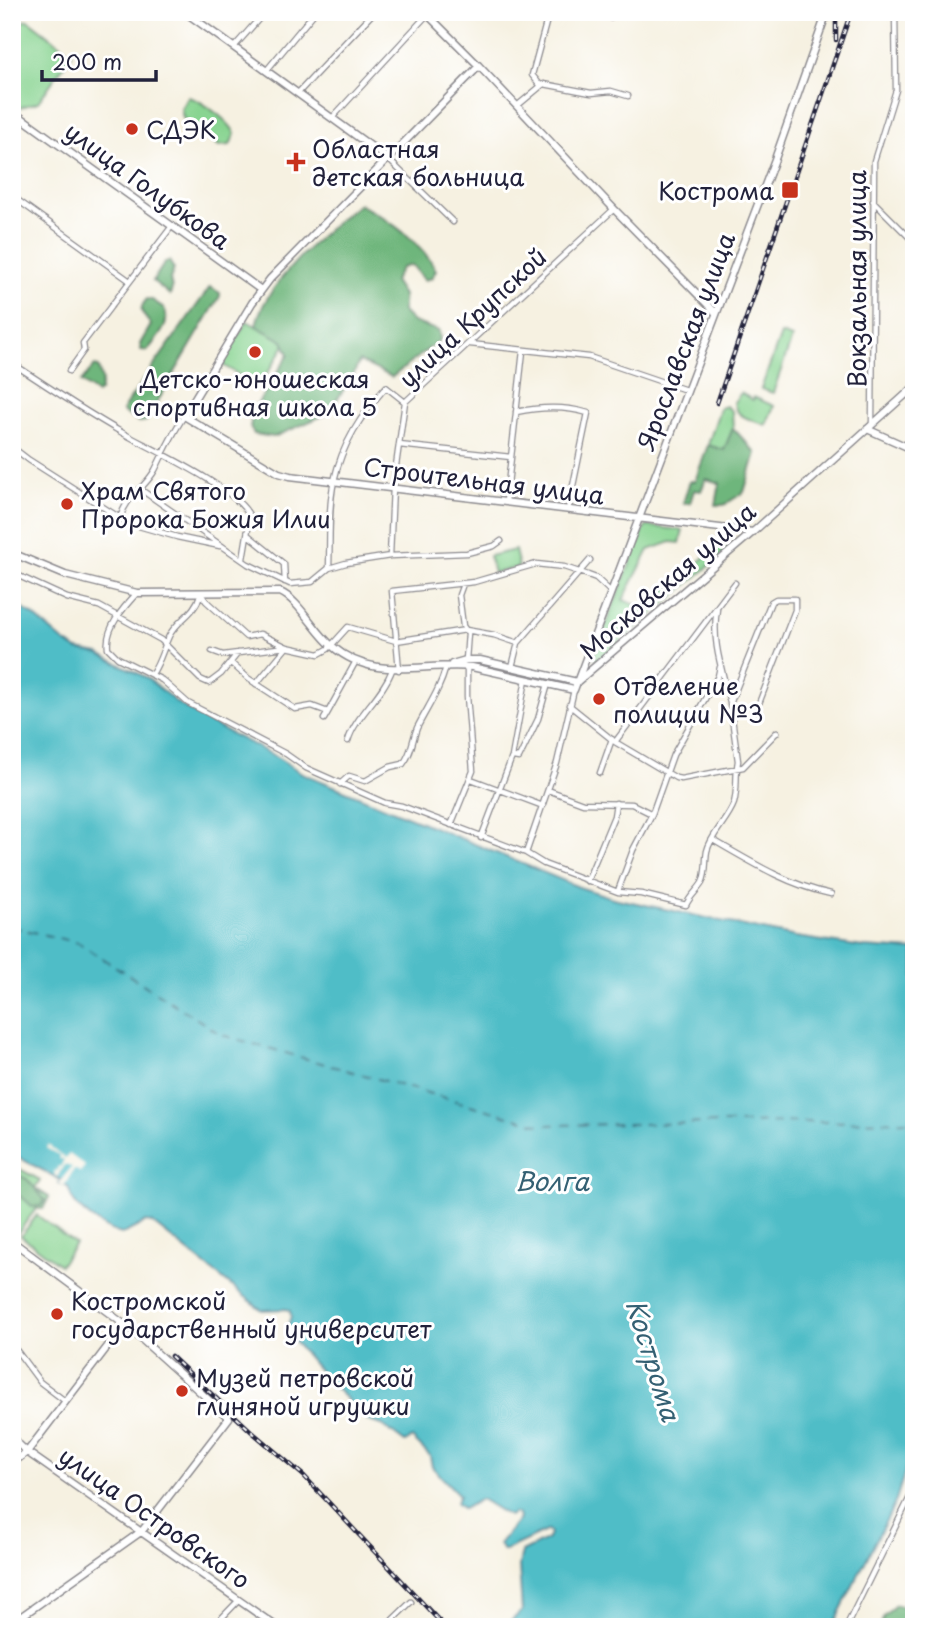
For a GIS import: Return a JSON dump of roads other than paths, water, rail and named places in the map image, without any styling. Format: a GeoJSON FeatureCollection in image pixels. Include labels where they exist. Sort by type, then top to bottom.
{"type":"FeatureCollection","features":[{"type":"Feature","properties":{"kind":"street"},"geometry":{"type":"LineString","coordinates":[[12,22],[20,12]]}},
{"type":"Feature","properties":{"kind":"street"},"geometry":{"type":"LineString","coordinates":[[185,12],[196,15],[233,48],[387,159],[453,222]]}},
{"type":"Feature","properties":{"kind":"street"},"geometry":{"type":"LineString","coordinates":[[233,48],[265,12]]}},
{"type":"Feature","properties":{"kind":"street"},"geometry":{"type":"LineString","coordinates":[[266,71],[315,12]]}},
{"type":"Feature","properties":{"kind":"street"},"geometry":{"type":"LineString","coordinates":[[298,93],[374,12]]}},
{"type":"Feature","properties":{"kind":"street"},"geometry":{"type":"LineString","coordinates":[[531,12],[549,14],[532,75],[541,86]]}},
{"type":"Feature","properties":{"kind":"street"},"geometry":{"type":"LineString","coordinates":[[584,12],[611,18]]}},
{"type":"Feature","properties":{"kind":"street","name":"Ярославская улица"},"geometry":{"type":"LineString","coordinates":[[577,682],[775,159],[827,12]]}},
{"type":"Feature","properties":{"kind":"street","name":"Вокзальная улица"},"geometry":{"type":"LineString","coordinates":[[869,427],[874,155],[897,90],[895,12]]}},
{"type":"Feature","properties":{"kind":"street"},"geometry":{"type":"LineString","coordinates":[[332,118],[426,14],[715,312]]}},
{"type":"Feature","properties":{"kind":"street"},"geometry":{"type":"LineString","coordinates":[[120,519],[126,502],[155,471],[161,454],[261,290],[479,66]]}},
{"type":"Feature","properties":{"kind":"street"},"geometry":{"type":"LineString","coordinates":[[517,106],[544,84],[591,93],[611,91],[628,96]]}},
{"type":"Feature","properties":{"kind":"street","name":"улица Голубкова"},"geometry":{"type":"LineString","coordinates":[[12,111],[261,290]]}},
{"type":"Feature","properties":{"kind":"street"},"geometry":{"type":"LineString","coordinates":[[12,196],[130,281]]}},
{"type":"Feature","properties":{"kind":"street"},"geometry":{"type":"LineString","coordinates":[[873,201],[914,242]]}},
{"type":"Feature","properties":{"kind":"street","name":"улица Крупской"},"geometry":{"type":"LineString","coordinates":[[390,556],[393,487],[405,402],[614,209]]}},
{"type":"Feature","properties":{"kind":"street"},"geometry":{"type":"LineString","coordinates":[[69,371],[84,350],[83,343],[172,226]]}},
{"type":"Feature","properties":{"kind":"street"},"geometry":{"type":"LineString","coordinates":[[470,344],[589,357],[686,390]]}},
{"type":"Feature","properties":{"kind":"street"},"geometry":{"type":"LineString","coordinates":[[506,502],[523,351]]}},
{"type":"Feature","properties":{"kind":"street"},"geometry":{"type":"LineString","coordinates":[[12,363],[240,503],[250,517],[243,559]]}},
{"type":"Feature","properties":{"kind":"street"},"geometry":{"type":"LineString","coordinates":[[329,568],[334,481],[353,428],[386,387],[405,402]]}},
{"type":"Feature","properties":{"kind":"street","name":"Московская улица"},"geometry":{"type":"LineString","coordinates":[[526,853],[559,757],[569,705],[577,682],[914,387]]}},
{"type":"Feature","properties":{"kind":"street"},"geometry":{"type":"LineString","coordinates":[[516,412],[536,408],[576,409],[588,413],[568,510]]}},
{"type":"Feature","properties":{"kind":"street","name":"Строительная улица"},"geometry":{"type":"LineString","coordinates":[[184,416],[279,473],[752,531]]}},
{"type":"Feature","properties":{"kind":"street"},"geometry":{"type":"LineString","coordinates":[[869,427],[914,450]]}},
{"type":"Feature","properties":{"kind":"street"},"geometry":{"type":"LineString","coordinates":[[399,445],[511,457]]}},
{"type":"Feature","properties":{"kind":"street"},"geometry":{"type":"LineString","coordinates":[[12,447],[120,519],[177,537],[224,546]]}},
{"type":"Feature","properties":{"kind":"street"},"geometry":{"type":"LineString","coordinates":[[140,489],[248,564],[288,583],[312,582],[329,568],[390,556],[467,553],[494,546],[501,541]]}},
{"type":"Feature","properties":{"kind":"street"},"geometry":{"type":"LineString","coordinates":[[248,535],[284,564],[288,583],[285,594]]}},
{"type":"Feature","properties":{"kind":"street"},"geometry":{"type":"LineString","coordinates":[[12,552],[65,575],[137,593],[285,594],[331,646],[356,661],[395,670],[447,666],[480,660],[577,682]]}},
{"type":"Feature","properties":{"kind":"street"},"geometry":{"type":"LineString","coordinates":[[512,667],[518,643],[590,561]]}},
{"type":"Feature","properties":{"kind":"street"},"geometry":{"type":"LineString","coordinates":[[348,741],[361,716],[395,670],[396,641],[392,592],[463,583],[536,564],[552,564],[596,579],[611,592]]}},
{"type":"Feature","properties":{"kind":"street"},"geometry":{"type":"LineString","coordinates":[[19,576],[118,617],[166,645],[200,679],[209,683],[238,653]]}},
{"type":"Feature","properties":{"kind":"street"},"geometry":{"type":"LineString","coordinates":[[451,825],[471,779],[473,762],[467,695],[466,630],[460,613],[459,595],[463,583]]}},
{"type":"Feature","properties":{"kind":"street"},"geometry":{"type":"LineString","coordinates":[[600,773],[614,741],[735,583]]}},
{"type":"Feature","properties":{"kind":"street"},"geometry":{"type":"LineString","coordinates":[[137,593],[118,617],[108,637],[108,649],[118,658],[152,674],[188,704],[340,784],[526,853],[544,864],[587,881],[618,891],[686,905],[702,882],[707,851],[733,805],[737,787],[735,769],[738,761],[730,704],[715,634],[717,608]]}},
{"type":"Feature","properties":{"kind":"street"},"geometry":{"type":"LineString","coordinates":[[152,674],[170,635],[194,608],[201,594]]}},
{"type":"Feature","properties":{"kind":"street"},"geometry":{"type":"LineString","coordinates":[[201,594],[246,637],[260,634],[287,647],[316,654],[323,653],[348,626],[396,641],[466,630],[518,643]]}},
{"type":"Feature","properties":{"kind":"street"},"geometry":{"type":"LineString","coordinates":[[730,704],[771,602],[776,599],[795,599],[796,610],[756,711]]}},
{"type":"Feature","properties":{"kind":"street"},"geometry":{"type":"LineString","coordinates":[[212,651],[223,654],[287,647]]}},
{"type":"Feature","properties":{"kind":"street"},"geometry":{"type":"LineString","coordinates":[[256,684],[287,647]]}},
{"type":"Feature","properties":{"kind":"street"},"geometry":{"type":"LineString","coordinates":[[588,653],[593,662],[601,663]]}},
{"type":"Feature","properties":{"kind":"street"},"geometry":{"type":"LineString","coordinates":[[324,719],[356,661]]}},
{"type":"Feature","properties":{"kind":"street"},"geometry":{"type":"LineString","coordinates":[[231,663],[256,684],[295,709],[312,706],[328,712]]}},
{"type":"Feature","properties":{"kind":"street"},"geometry":{"type":"LineString","coordinates":[[466,663],[574,690]]}},
{"type":"Feature","properties":{"kind":"street"},"geometry":{"type":"LineString","coordinates":[[340,784],[349,776],[368,781],[390,767],[403,764],[413,747],[418,728],[438,692],[447,666]]}},
{"type":"Feature","properties":{"kind":"street"},"geometry":{"type":"LineString","coordinates":[[618,891],[633,850],[652,814],[673,755],[718,676],[720,667]]}},
{"type":"Feature","properties":{"kind":"street"},"geometry":{"type":"LineString","coordinates":[[481,838],[512,757],[526,679]]}},
{"type":"Feature","properties":{"kind":"street"},"geometry":{"type":"LineString","coordinates":[[512,757],[519,758],[527,745],[548,684]]}},
{"type":"Feature","properties":{"kind":"street"},"geometry":{"type":"LineString","coordinates":[[569,705],[614,741],[681,779],[735,769],[749,763],[777,732]]}},
{"type":"Feature","properties":{"kind":"street"},"geometry":{"type":"LineString","coordinates":[[471,779],[543,806]]}},
{"type":"Feature","properties":{"kind":"street"},"geometry":{"type":"LineString","coordinates":[[548,790],[583,803],[632,804],[652,814]]}},
{"type":"Feature","properties":{"kind":"street"},"geometry":{"type":"LineString","coordinates":[[587,881],[614,816],[616,803]]}},
{"type":"Feature","properties":{"kind":"street"},"geometry":{"type":"LineString","coordinates":[[712,840],[795,884],[831,894]]}},
{"type":"Feature","properties":{"kind":"street"},"geometry":{"type":"LineString","coordinates":[[12,1241],[124,1325],[229,1418],[142,1531],[14,1620],[23,1627]]}},
{"type":"Feature","properties":{"kind":"street"},"geometry":{"type":"LineString","coordinates":[[12,1463],[27,1451],[124,1325]]}},
{"type":"Feature","properties":{"kind":"street"},"geometry":{"type":"LineString","coordinates":[[12,1352],[17,1351],[40,1382],[65,1401]]}},
{"type":"Feature","properties":{"kind":"street","name":"улица Островского"},"geometry":{"type":"LineString","coordinates":[[12,1438],[277,1627]]}},
{"type":"Feature","properties":{"kind":"street"},"geometry":{"type":"LineString","coordinates":[[846,1627],[914,1489]]}},
{"type":"Feature","properties":{"kind":"street"},"geometry":{"type":"LineString","coordinates":[[213,1627],[239,1599]]}},
{"type":"Feature","properties":{"kind":"street"},"geometry":{"type":"LineString","coordinates":[[385,1627],[411,1602]]}},
{"type":"Feature","properties":{"kind":"water","name":"Волга"},"geometry":{"type":"Polygon","coordinates":[[[12,602],[78,650],[99,654],[146,677],[176,702],[208,722],[277,757],[302,773],[579,887],[613,898],[796,937],[863,947],[914,950],[914,1427],[908,1462],[895,1503],[832,1627],[510,1627],[511,1621],[522,1611],[519,1565],[522,1552],[548,1539],[548,1530],[503,1551],[499,1544],[519,1519],[518,1514],[509,1516],[481,1499],[463,1509],[456,1503],[459,1495],[432,1467],[430,1456],[412,1438],[405,1442],[382,1425],[369,1421],[330,1383],[286,1332],[290,1311],[262,1310],[152,1223],[146,1222],[123,1234],[104,1226],[79,1208],[68,1187],[59,1183],[61,1180],[12,1154],[12,602]]]}},
{"type":"Feature","properties":{"kind":"railway"},"geometry":{"type":"LineString","coordinates":[[836,12],[836,40]]}},
{"type":"Feature","properties":{"kind":"railway"},"geometry":{"type":"LineString","coordinates":[[717,403],[851,12]]}},
{"type":"Feature","properties":{"kind":"railway"},"geometry":{"type":"LineString","coordinates":[[171,1356],[252,1432],[304,1476],[445,1627]]}},
{"type":"Feature","properties":{"kind":"place","name":"СДЭК"},"geometry":{"type":"Point","coordinates":[132,129]}},
{"type":"Feature","properties":{"kind":"place","name":"Областная детская больница"},"geometry":{"type":"Point","coordinates":[296,162]}},
{"type":"Feature","properties":{"kind":"place","name":"Кострома"},"geometry":{"type":"Point","coordinates":[790,190]}},
{"type":"Feature","properties":{"kind":"place","name":"Детско-юношеская спортивная школа 5"},"geometry":{"type":"Point","coordinates":[255,352]}},
{"type":"Feature","properties":{"kind":"place","name":"Храм Святого Пророка Божия Илии"},"geometry":{"type":"Point","coordinates":[67,504]}},
{"type":"Feature","properties":{"kind":"place","name":"Отделение полиции №3"},"geometry":{"type":"Point","coordinates":[599,699]}},
{"type":"Feature","properties":{"kind":"place","name":"Костромской государственный университет"},"geometry":{"type":"Point","coordinates":[57,1314]}},
{"type":"Feature","properties":{"kind":"place","name":"Музей петровской глиняной игрушки"},"geometry":{"type":"Point","coordinates":[182,1391]}}]}
